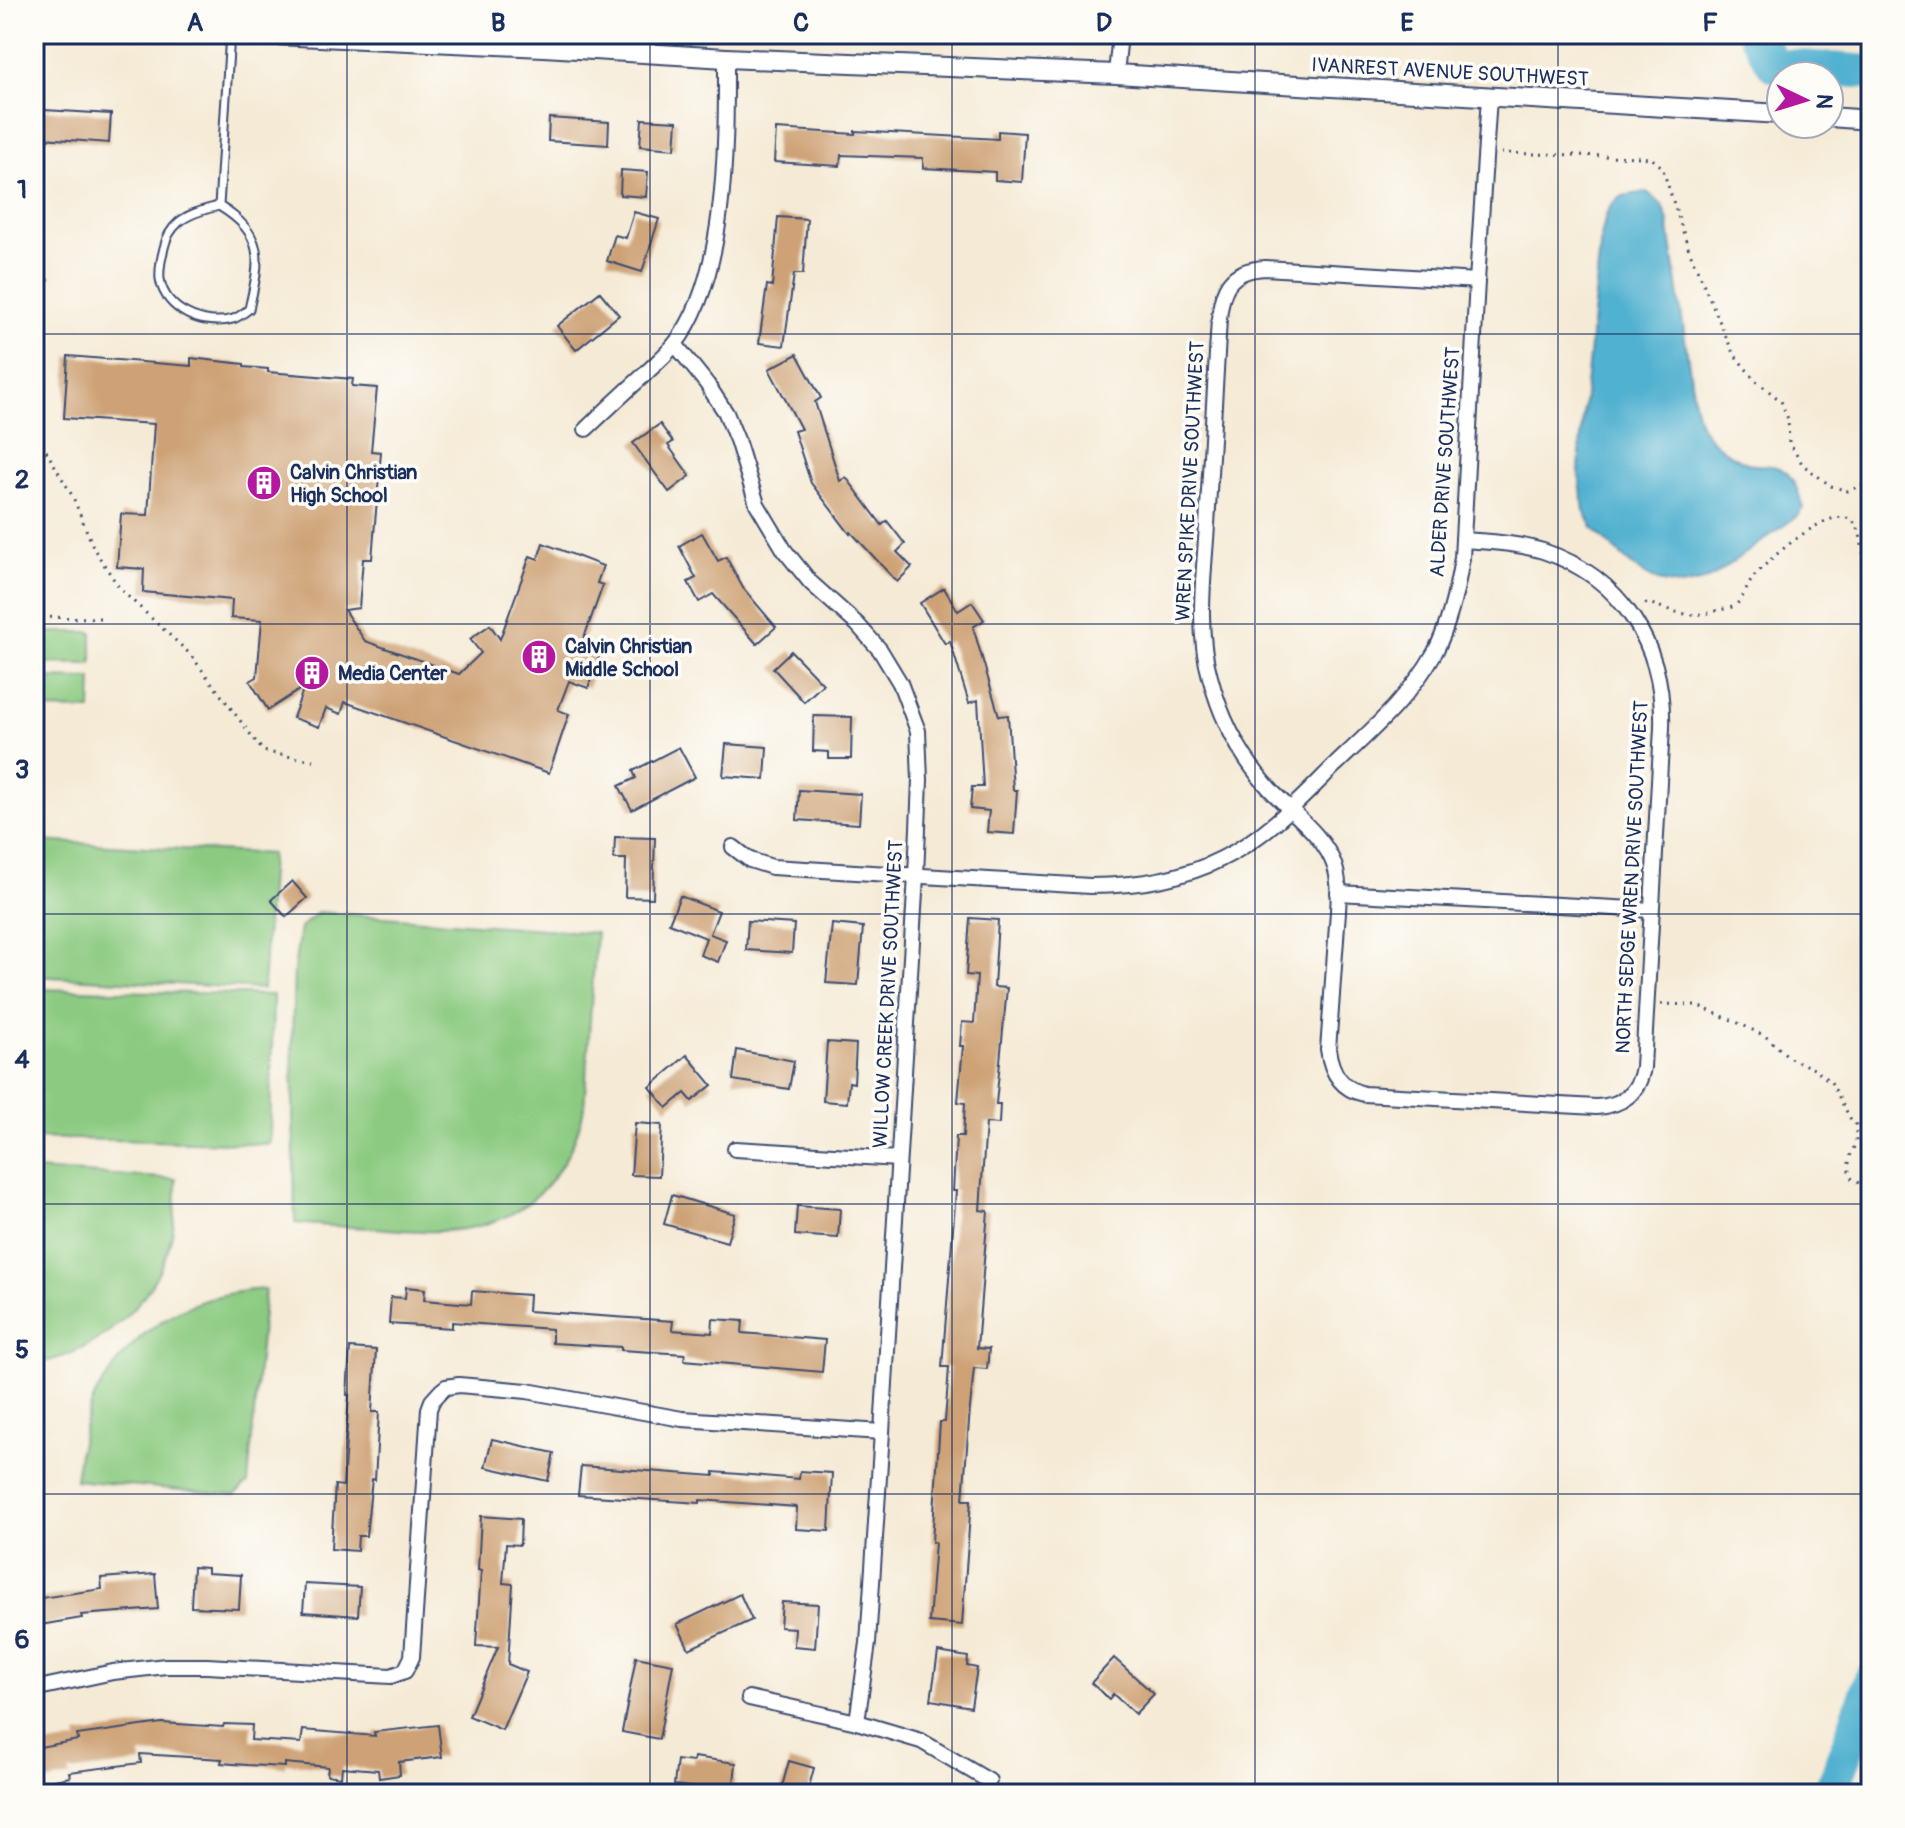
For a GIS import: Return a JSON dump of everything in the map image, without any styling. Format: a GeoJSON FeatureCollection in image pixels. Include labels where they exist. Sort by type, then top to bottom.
{"type":"FeatureCollection","features":[{"type":"Feature","properties":{"kind":"street","name":"IVANREST AVENUE SOUTHWEST"},"geometry":{"type":"LineString","coordinates":[[253,34],[544,40],[726,58],[1116,74],[1765,113]]}},
{"type":"Feature","properties":{"kind":"street"},"geometry":{"type":"LineString","coordinates":[[1116,74],[1120,34]]}},
{"type":"Feature","properties":{"kind":"street"},"geometry":{"type":"LineString","coordinates":[[586,429],[675,344],[690,319],[706,280],[718,224],[726,130],[726,58]]}},
{"type":"Feature","properties":{"kind":"street","name":"ALDER DRIVE SOUTHWEST"},"geometry":{"type":"LineString","coordinates":[[733,847],[750,860],[772,867],[1090,886],[1157,882],[1221,859],[1252,840],[1290,809],[1398,704],[1435,650],[1450,616],[1459,579],[1489,97]]}},
{"type":"Feature","properties":{"kind":"street"},"geometry":{"type":"LineString","coordinates":[[1845,118],[1871,120]]}},
{"type":"Feature","properties":{"kind":"street","name":"WREN SPIKE DRIVE SOUTHWEST"},"geometry":{"type":"LineString","coordinates":[[1477,281],[1265,268],[1249,269],[1234,277],[1222,296],[1219,319],[1203,586],[1205,653],[1213,691],[1233,738],[1261,779],[1326,848],[1334,866],[1338,893],[1328,1049],[1337,1077],[1351,1091],[1364,1094],[1596,1107],[1618,1103],[1629,1096]]}},
{"type":"Feature","properties":{"kind":"street","name":"WILLOW CREEK DRIVE SOUTHWEST"},"geometry":{"type":"LineString","coordinates":[[675,344],[726,413],[757,504],[785,551],[811,583],[868,636],[885,657],[914,717],[920,750],[916,876],[882,1432],[868,1643],[857,1722]]}},
{"type":"Feature","properties":{"kind":"street","name":"NORTH SEDGE WREN DRIVE SOUTHWEST"},"geometry":{"type":"LineString","coordinates":[[1463,540],[1518,545],[1568,561],[1582,569],[1606,586],[1625,606],[1653,657],[1663,712],[1648,1002],[1642,1073],[1629,1096]]}},
{"type":"Feature","properties":{"kind":"street"},"geometry":{"type":"LineString","coordinates":[[1338,893],[1651,910]]}},
{"type":"Feature","properties":{"kind":"street"},"geometry":{"type":"LineString","coordinates":[[735,1149],[898,1159]]}},
{"type":"Feature","properties":{"kind":"street"},"geometry":{"type":"LineString","coordinates":[[34,1689],[92,1675],[148,1667],[207,1666],[391,1676],[405,1671],[412,1657],[429,1409],[435,1395],[446,1387],[515,1389],[660,1417],[704,1422],[882,1432]]}},
{"type":"Feature","properties":{"kind":"street"},"geometry":{"type":"LineString","coordinates":[[749,1698],[857,1722],[921,1741],[989,1781]]}},
{"type":"Feature","properties":{"kind":"lane"},"geometry":{"type":"LineString","coordinates":[[219,206],[230,34]]}},
{"type":"Feature","properties":{"kind":"lane"},"geometry":{"type":"LineString","coordinates":[[219,206],[237,216],[251,233],[258,254],[249,309],[237,318],[216,322],[184,313],[171,302],[160,282],[160,263],[167,237],[180,221],[198,211],[219,206]]}},
{"type":"Feature","properties":{"kind":"path"},"geometry":{"type":"LineString","coordinates":[[1485,152],[1643,157],[1658,162],[1671,191],[1689,250],[1733,353],[1755,380],[1781,401],[1788,419],[1789,443],[1803,465],[1831,486],[1848,491],[1871,482]]}},
{"type":"Feature","properties":{"kind":"path"},"geometry":{"type":"LineString","coordinates":[[34,285],[50,280]]}},
{"type":"Feature","properties":{"kind":"path"},"geometry":{"type":"LineString","coordinates":[[34,430],[73,497],[94,549],[120,589],[190,654],[263,751],[319,761]]}},
{"type":"Feature","properties":{"kind":"path"},"geometry":{"type":"LineString","coordinates":[[1630,613],[1648,603],[1685,615],[1733,607],[1766,564],[1807,531],[1837,517],[1848,518],[1857,527],[1865,562],[1871,567]]}},
{"type":"Feature","properties":{"kind":"path"},"geometry":{"type":"LineString","coordinates":[[34,617],[100,618]]}},
{"type":"Feature","properties":{"kind":"path"},"geometry":{"type":"LineString","coordinates":[[1648,1002],[1696,1005],[1734,1021],[1765,1036],[1790,1058],[1814,1069],[1831,1082],[1856,1125],[1856,1143],[1848,1168],[1852,1179],[1871,1190]]}},
{"type":"Feature","properties":{"kind":"green space"},"geometry":{"type":"Polygon","coordinates":[[[34,632],[92,632],[92,664],[34,663],[34,632]]]}},
{"type":"Feature","properties":{"kind":"green space"},"geometry":{"type":"Polygon","coordinates":[[[34,678],[92,679],[91,710],[34,709],[34,678]]]}},
{"type":"Feature","properties":{"kind":"green space"},"geometry":{"type":"Polygon","coordinates":[[[38,841],[271,854],[263,989],[34,976],[38,841]]]}},
{"type":"Feature","properties":{"kind":"green space"},"geometry":{"type":"Polygon","coordinates":[[[318,912],[596,933],[584,1108],[579,1127],[572,1146],[551,1180],[523,1207],[486,1224],[445,1231],[295,1223],[294,969],[300,928],[318,912]]]}},
{"type":"Feature","properties":{"kind":"green space"},"geometry":{"type":"Polygon","coordinates":[[[34,989],[273,995],[270,1144],[34,1138],[34,989]]]}},
{"type":"Feature","properties":{"kind":"green space"},"geometry":{"type":"Polygon","coordinates":[[[34,1170],[176,1179],[172,1235],[164,1259],[139,1302],[103,1336],[59,1358],[34,1364],[34,1170]]]}},
{"type":"Feature","properties":{"kind":"green space"},"geometry":{"type":"Polygon","coordinates":[[[265,1289],[248,1483],[235,1495],[75,1480],[84,1426],[95,1396],[123,1355],[139,1338],[176,1312],[197,1303],[218,1296],[265,1289]]]}},
{"type":"Feature","properties":{"kind":"water"},"geometry":{"type":"Polygon","coordinates":[[[1647,192],[1662,205],[1668,221],[1694,401],[1701,426],[1716,444],[1737,458],[1754,465],[1776,467],[1787,473],[1803,508],[1797,516],[1714,576],[1682,586],[1658,581],[1635,568],[1594,529],[1584,511],[1579,473],[1601,237],[1606,215],[1612,204],[1623,196],[1647,192]]]}},
{"type":"Feature","properties":{"kind":"building"},"geometry":{"type":"Polygon","coordinates":[[[44,110],[111,114],[109,143],[43,138],[44,110]]]}},
{"type":"Feature","properties":{"kind":"building"},"geometry":{"type":"Polygon","coordinates":[[[549,118],[609,122],[608,145],[548,141],[549,118]]]}},
{"type":"Feature","properties":{"kind":"building"},"geometry":{"type":"Polygon","coordinates":[[[642,119],[677,121],[675,149],[640,146],[642,119]]]}},
{"type":"Feature","properties":{"kind":"building"},"geometry":{"type":"Polygon","coordinates":[[[776,129],[998,139],[998,131],[1025,133],[1022,182],[995,180],[995,172],[923,168],[923,158],[841,155],[840,166],[774,162],[776,129]]]}},
{"type":"Feature","properties":{"kind":"building"},"geometry":{"type":"Polygon","coordinates":[[[621,170],[648,172],[646,197],[620,195],[621,170]]]}},
{"type":"Feature","properties":{"kind":"building"},"geometry":{"type":"Polygon","coordinates":[[[634,212],[659,219],[642,272],[607,261],[615,235],[626,238],[634,212]]]}},
{"type":"Feature","properties":{"kind":"building"},"geometry":{"type":"Polygon","coordinates":[[[778,217],[807,219],[803,274],[794,274],[784,346],[759,343],[767,285],[772,286],[778,217]]]}},
{"type":"Feature","properties":{"kind":"building"},"geometry":{"type":"Polygon","coordinates":[[[600,292],[619,315],[576,350],[557,326],[600,292]]]}},
{"type":"Feature","properties":{"kind":"building"},"geometry":{"type":"Polygon","coordinates":[[[797,354],[821,398],[815,402],[840,481],[846,477],[882,525],[887,521],[905,544],[897,552],[912,567],[897,582],[850,534],[811,483],[794,431],[801,429],[769,369],[797,354]]]}},
{"type":"Feature","properties":{"kind":"building","name":"Calvin Christian High School"},"geometry":{"type":"Polygon","coordinates":[[[68,356],[191,366],[191,358],[244,364],[244,367],[268,369],[268,372],[353,379],[352,386],[377,388],[371,451],[381,452],[372,559],[363,559],[359,608],[344,610],[365,641],[459,674],[481,653],[470,639],[490,625],[500,639],[530,556],[538,559],[543,543],[603,566],[597,583],[603,585],[580,649],[599,656],[588,688],[569,681],[558,710],[569,714],[549,773],[345,702],[341,714],[326,708],[319,727],[293,718],[304,687],[268,710],[250,681],[257,677],[262,620],[231,618],[232,600],[143,592],[144,569],[117,567],[121,514],[148,515],[154,424],[64,418],[68,356]]]}},
{"type":"Feature","properties":{"kind":"building"},"geometry":{"type":"Polygon","coordinates":[[[660,424],[673,442],[668,445],[690,476],[669,492],[633,443],[660,424]]]}},
{"type":"Feature","properties":{"kind":"building"},"geometry":{"type":"Polygon","coordinates":[[[702,533],[718,561],[726,557],[743,588],[776,627],[757,644],[713,594],[699,602],[688,582],[696,578],[679,546],[702,533]]]}},
{"type":"Feature","properties":{"kind":"building"},"geometry":{"type":"Polygon","coordinates":[[[944,588],[958,611],[972,602],[984,620],[973,627],[999,716],[1008,715],[1013,790],[1017,790],[1014,834],[987,832],[989,811],[970,809],[972,787],[983,787],[978,700],[969,703],[950,641],[945,644],[920,603],[944,588]]]}},
{"type":"Feature","properties":{"kind":"building"},"geometry":{"type":"Polygon","coordinates":[[[791,651],[823,684],[804,702],[773,668],[791,651]]]}},
{"type":"Feature","properties":{"kind":"building"},"geometry":{"type":"Polygon","coordinates":[[[814,716],[852,717],[851,759],[829,759],[829,752],[813,751],[814,716]]]}},
{"type":"Feature","properties":{"kind":"building"},"geometry":{"type":"Polygon","coordinates":[[[726,744],[767,747],[765,779],[723,776],[726,744]]]}},
{"type":"Feature","properties":{"kind":"building"},"geometry":{"type":"Polygon","coordinates":[[[679,747],[695,777],[632,810],[619,786],[636,778],[633,771],[679,747]]]}},
{"type":"Feature","properties":{"kind":"building"},"geometry":{"type":"Polygon","coordinates":[[[799,790],[861,794],[859,824],[797,820],[799,790]]]}},
{"type":"Feature","properties":{"kind":"building"},"geometry":{"type":"Polygon","coordinates":[[[615,837],[655,838],[653,898],[625,897],[626,859],[614,859],[615,837]]]}},
{"type":"Feature","properties":{"kind":"building"},"geometry":{"type":"Polygon","coordinates":[[[292,881],[307,898],[286,917],[271,900],[292,881]]]}},
{"type":"Feature","properties":{"kind":"building"},"geometry":{"type":"Polygon","coordinates":[[[680,896],[719,911],[710,934],[726,940],[718,962],[700,955],[706,938],[669,923],[680,896]]]}},
{"type":"Feature","properties":{"kind":"building"},"geometry":{"type":"Polygon","coordinates":[[[970,918],[998,920],[994,987],[1007,988],[996,1104],[1000,1104],[999,1124],[986,1123],[980,1210],[988,1211],[977,1348],[989,1349],[987,1369],[974,1368],[970,1408],[963,1500],[971,1500],[962,1625],[929,1622],[940,1422],[945,1422],[949,1367],[942,1367],[956,1191],[953,1191],[956,1136],[963,1136],[965,1103],[958,1102],[963,1046],[960,1046],[962,1022],[974,1023],[977,976],[966,975],[970,918]]]}},
{"type":"Feature","properties":{"kind":"building"},"geometry":{"type":"Polygon","coordinates":[[[748,921],[794,924],[792,953],[746,950],[748,921]]]}},
{"type":"Feature","properties":{"kind":"building"},"geometry":{"type":"Polygon","coordinates":[[[832,924],[863,927],[858,985],[826,983],[832,924]]]}},
{"type":"Feature","properties":{"kind":"building"},"geometry":{"type":"Polygon","coordinates":[[[827,1042],[856,1044],[854,1083],[849,1082],[847,1103],[823,1101],[827,1042]]]}},
{"type":"Feature","properties":{"kind":"building"},"geometry":{"type":"Polygon","coordinates":[[[737,1050],[794,1061],[789,1089],[733,1080],[737,1050]]]}},
{"type":"Feature","properties":{"kind":"building"},"geometry":{"type":"Polygon","coordinates":[[[687,1055],[712,1085],[692,1101],[685,1093],[667,1108],[650,1087],[687,1055]]]}},
{"type":"Feature","properties":{"kind":"building"},"geometry":{"type":"Polygon","coordinates":[[[635,1123],[662,1125],[659,1176],[631,1175],[635,1123]]]}},
{"type":"Feature","properties":{"kind":"building"},"geometry":{"type":"Polygon","coordinates":[[[672,1195],[735,1214],[727,1242],[664,1224],[672,1195]]]}},
{"type":"Feature","properties":{"kind":"building"},"geometry":{"type":"Polygon","coordinates":[[[797,1206],[840,1209],[838,1238],[795,1235],[797,1206]]]}},
{"type":"Feature","properties":{"kind":"building"},"geometry":{"type":"Polygon","coordinates":[[[406,1287],[425,1289],[424,1300],[471,1304],[472,1291],[529,1295],[528,1311],[673,1321],[672,1330],[712,1333],[713,1319],[743,1321],[742,1333],[825,1340],[822,1372],[684,1360],[685,1354],[621,1350],[621,1347],[552,1343],[552,1329],[452,1322],[452,1328],[389,1324],[391,1297],[405,1298],[406,1287]]]}},
{"type":"Feature","properties":{"kind":"building"},"geometry":{"type":"Polygon","coordinates":[[[350,1348],[376,1350],[372,1412],[379,1412],[375,1480],[372,1479],[366,1536],[358,1536],[357,1551],[331,1549],[335,1485],[343,1486],[350,1348]]]}},
{"type":"Feature","properties":{"kind":"building"},"geometry":{"type":"Polygon","coordinates":[[[492,1439],[554,1453],[548,1481],[485,1467],[492,1439]]]}},
{"type":"Feature","properties":{"kind":"building"},"geometry":{"type":"Polygon","coordinates":[[[581,1466],[799,1479],[800,1471],[832,1473],[829,1531],[796,1529],[797,1507],[578,1495],[581,1466]]]}},
{"type":"Feature","properties":{"kind":"building"},"geometry":{"type":"Polygon","coordinates":[[[481,1516],[521,1519],[520,1545],[506,1544],[503,1583],[513,1584],[508,1664],[527,1672],[502,1730],[469,1716],[498,1647],[476,1646],[481,1516]]]}},
{"type":"Feature","properties":{"kind":"building"},"geometry":{"type":"Polygon","coordinates":[[[193,1567],[207,1568],[207,1573],[241,1575],[239,1609],[191,1607],[193,1567]]]}},
{"type":"Feature","properties":{"kind":"building"},"geometry":{"type":"Polygon","coordinates":[[[155,1574],[158,1609],[81,1615],[82,1618],[34,1626],[34,1599],[102,1589],[101,1578],[155,1574]]]}},
{"type":"Feature","properties":{"kind":"building"},"geometry":{"type":"Polygon","coordinates":[[[305,1584],[360,1587],[358,1616],[303,1612],[305,1584]]]}},
{"type":"Feature","properties":{"kind":"building"},"geometry":{"type":"Polygon","coordinates":[[[740,1594],[752,1620],[689,1649],[677,1624],[740,1594]]]}},
{"type":"Feature","properties":{"kind":"building"},"geometry":{"type":"Polygon","coordinates":[[[782,1602],[818,1604],[815,1648],[794,1646],[795,1628],[780,1627],[782,1602]]]}},
{"type":"Feature","properties":{"kind":"building"},"geometry":{"type":"Polygon","coordinates":[[[938,1652],[968,1657],[967,1666],[977,1668],[971,1707],[931,1700],[938,1652]]]}},
{"type":"Feature","properties":{"kind":"building"},"geometry":{"type":"Polygon","coordinates":[[[636,1657],[673,1664],[659,1739],[622,1732],[636,1657]]]}},
{"type":"Feature","properties":{"kind":"building"},"geometry":{"type":"Polygon","coordinates":[[[1114,1658],[1154,1694],[1135,1714],[1113,1694],[1109,1699],[1091,1683],[1114,1658]]]}},
{"type":"Feature","properties":{"kind":"building"},"geometry":{"type":"Polygon","coordinates":[[[162,1723],[223,1727],[224,1724],[252,1725],[251,1740],[301,1743],[303,1730],[375,1736],[374,1732],[438,1725],[442,1757],[399,1762],[400,1775],[379,1778],[378,1770],[342,1767],[341,1777],[327,1775],[328,1767],[285,1763],[285,1767],[247,1765],[221,1763],[222,1759],[140,1754],[141,1763],[69,1772],[70,1777],[34,1784],[34,1748],[78,1740],[77,1735],[162,1723]]]}},
{"type":"Feature","properties":{"kind":"building"},"geometry":{"type":"Polygon","coordinates":[[[694,1757],[736,1763],[733,1793],[674,1785],[677,1760],[693,1762],[694,1757]]]}},
{"type":"Feature","properties":{"kind":"building"},"geometry":{"type":"Polygon","coordinates":[[[789,1761],[814,1768],[807,1794],[780,1794],[789,1761]]]}},
{"type":"Feature","properties":{"kind":"waterway"},"geometry":{"type":"LineString","coordinates":[[1755,34],[1774,65],[1871,72]]}},
{"type":"Feature","properties":{"kind":"waterway"},"geometry":{"type":"LineString","coordinates":[[1828,1794],[1871,1679]]}},
{"type":"Feature","properties":{"kind":"place","name":"Calvin Christian High School"},"geometry":{"type":"Point","coordinates":[264,483]}},
{"type":"Feature","properties":{"kind":"place","name":"Calvin Christian Middle School"},"geometry":{"type":"Point","coordinates":[539,657]}},
{"type":"Feature","properties":{"kind":"place","name":"Media Center"},"geometry":{"type":"Point","coordinates":[312,673]}}]}
